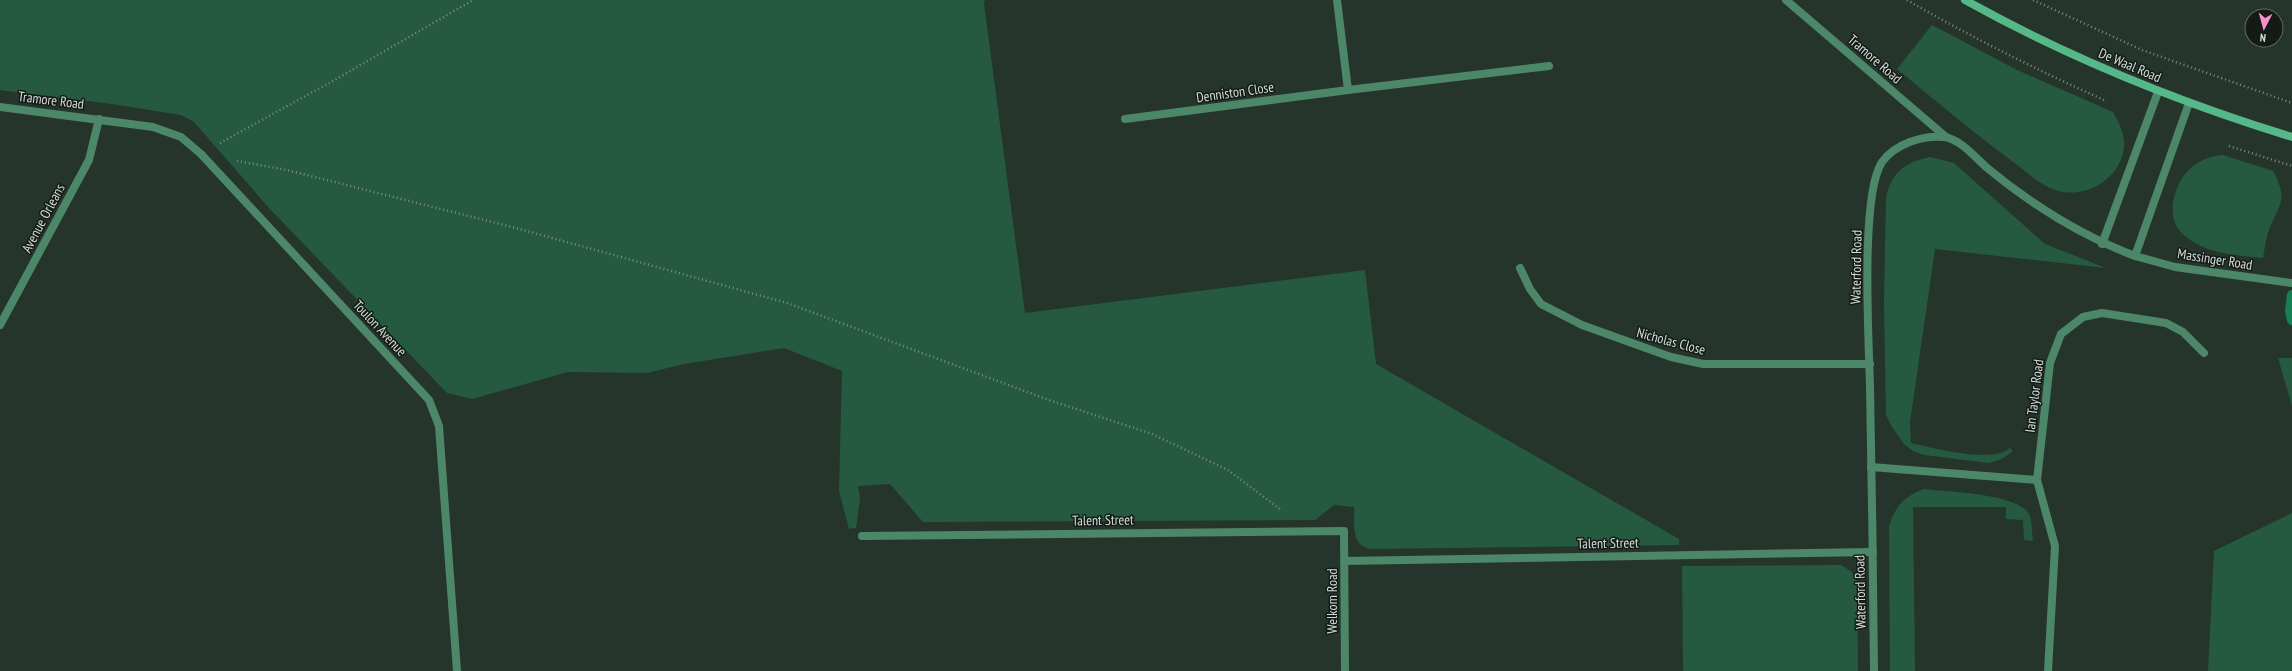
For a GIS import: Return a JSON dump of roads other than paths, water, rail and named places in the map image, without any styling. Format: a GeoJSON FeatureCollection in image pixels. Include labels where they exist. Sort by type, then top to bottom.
{"type":"FeatureCollection","features":[{"type":"Feature","properties":{"kind":"main road","name":"De Waal Road"},"geometry":{"type":"LineString","coordinates":[[1965,0],[2020,31],[2158,92],[2292,137]]}},
{"type":"Feature","properties":{"kind":"street"},"geometry":{"type":"LineString","coordinates":[[1337,0],[1348,90]]}},
{"type":"Feature","properties":{"kind":"street","name":"Tramore Road"},"geometry":{"type":"LineString","coordinates":[[1786,0],[1946,137]]}},
{"type":"Feature","properties":{"kind":"street","name":"Denniston Close"},"geometry":{"type":"LineString","coordinates":[[1125,120],[1348,90],[1549,66]]}},
{"type":"Feature","properties":{"kind":"street"},"geometry":{"type":"LineString","coordinates":[[2102,244],[2158,92]]}},
{"type":"Feature","properties":{"kind":"street"},"geometry":{"type":"LineString","coordinates":[[1946,137],[1958,143],[2013,189],[2050,214],[2102,244],[2135,256],[2189,103]]}},
{"type":"Feature","properties":{"kind":"street","name":"Tramore Road"},"geometry":{"type":"LineString","coordinates":[[0,107],[99,119]]}},
{"type":"Feature","properties":{"kind":"street","name":"Toulon Avenue"},"geometry":{"type":"LineString","coordinates":[[99,119],[167,130],[181,137],[201,154],[422,392],[434,409],[439,426],[457,671]]}},
{"type":"Feature","properties":{"kind":"street","name":"Avenue Orleans"},"geometry":{"type":"LineString","coordinates":[[0,325],[89,160],[99,119]]}},
{"type":"Feature","properties":{"kind":"street","name":"Waterford Road"},"geometry":{"type":"LineString","coordinates":[[1874,671],[1870,364],[1870,204],[1876,177],[1883,162],[1896,149],[1911,141],[1927,137],[1946,137]]}},
{"type":"Feature","properties":{"kind":"street","name":"Massinger Road"},"geometry":{"type":"LineString","coordinates":[[2135,256],[2174,267],[2292,283]]}},
{"type":"Feature","properties":{"kind":"street","name":"Nicholas Close"},"geometry":{"type":"LineString","coordinates":[[1520,268],[1530,289],[1541,304],[1582,325],[1672,357],[1703,364],[1870,364]]}},
{"type":"Feature","properties":{"kind":"street","name":"Ian Taylor Road"},"geometry":{"type":"LineString","coordinates":[[2048,671],[2055,546],[2037,480],[2050,364],[2061,334],[2083,317],[2102,313],[2166,323],[2183,332],[2204,353]]}},
{"type":"Feature","properties":{"kind":"street"},"geometry":{"type":"LineString","coordinates":[[1871,467],[2037,480]]}},
{"type":"Feature","properties":{"kind":"street","name":"Talent Street"},"geometry":{"type":"LineString","coordinates":[[862,536],[1344,531]]}},
{"type":"Feature","properties":{"kind":"street","name":"Welkom Road"},"geometry":{"type":"LineString","coordinates":[[1344,531],[1345,671]]}},
{"type":"Feature","properties":{"kind":"street","name":"Talent Street"},"geometry":{"type":"LineString","coordinates":[[1344,561],[1872,552]]}},
{"type":"Feature","properties":{"kind":"waterway"},"geometry":{"type":"LineString","coordinates":[[2292,295],[2290,310],[2292,320]]}}]}
